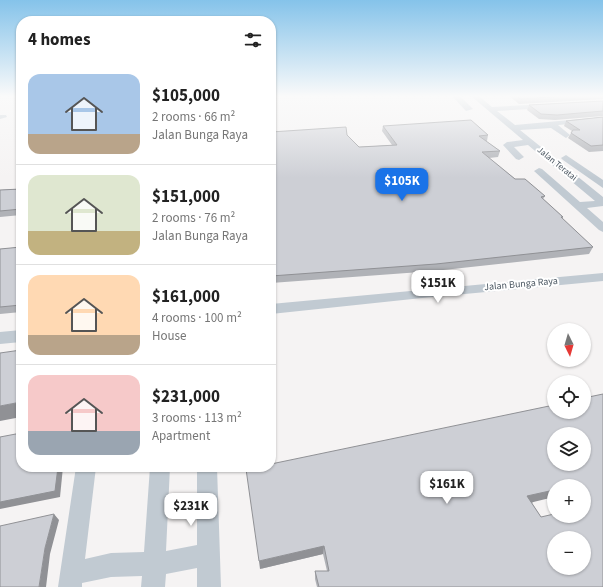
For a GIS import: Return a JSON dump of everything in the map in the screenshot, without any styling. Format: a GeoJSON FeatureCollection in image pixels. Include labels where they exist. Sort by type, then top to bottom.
{"type":"FeatureCollection","features":[{"type":"Feature","properties":{"kind":"street","name":"Jalan Teratai"},"geometry":{"type":"LineString","coordinates":[[506,123],[603,202]]}},
{"type":"Feature","properties":{"kind":"street"},"geometry":{"type":"LineString","coordinates":[[512,128],[552,125],[566,135]]}},
{"type":"Feature","properties":{"kind":"street"},"geometry":{"type":"LineString","coordinates":[[519,157],[507,145],[530,142]]}},
{"type":"Feature","properties":{"kind":"street"},"geometry":{"type":"LineString","coordinates":[[566,158],[603,185]]}},
{"type":"Feature","properties":{"kind":"street"},"geometry":{"type":"LineString","coordinates":[[538,171],[603,228]]}},
{"type":"Feature","properties":{"kind":"street"},"geometry":{"type":"LineString","coordinates":[[568,173],[603,172]]}},
{"type":"Feature","properties":{"kind":"street"},"geometry":{"type":"LineString","coordinates":[[578,206],[603,202]]}},
{"type":"Feature","properties":{"kind":"street","name":"Jalan Bunga Raya"},"geometry":{"type":"LineString","coordinates":[[276,308],[422,293],[603,277]]}},
{"type":"Feature","properties":{"kind":"street"},"geometry":{"type":"LineString","coordinates":[[0,338],[16,336]]}},
{"type":"Feature","properties":{"kind":"street"},"geometry":{"type":"LineString","coordinates":[[85,472],[71,580],[111,565],[144,564],[154,576]]}},
{"type":"Feature","properties":{"kind":"street"},"geometry":{"type":"LineString","coordinates":[[154,576],[160,472]]}},
{"type":"Feature","properties":{"kind":"street"},"geometry":{"type":"LineString","coordinates":[[207,472],[209,587]]}},
{"type":"Feature","properties":{"kind":"street"},"geometry":{"type":"LineString","coordinates":[[154,576],[208,554]]}},
{"type":"Feature","properties":{"kind":"building"},"geometry":{"type":"Polygon","coordinates":[[[421,123],[475,123],[488,135],[479,136],[500,151],[482,152],[515,179],[525,179],[545,196],[541,197],[593,247],[436,264],[276,276],[276,132],[346,127],[347,135],[359,147],[397,145],[383,126],[421,123]]]}},
{"type":"Feature","properties":{"kind":"building"},"geometry":{"type":"Polygon","coordinates":[[[570,123],[603,123],[603,145],[591,146],[571,133],[573,130],[580,130],[570,123]]]}},
{"type":"Feature","properties":{"kind":"building"},"geometry":{"type":"Polygon","coordinates":[[[16,189],[16,209],[0,211],[0,190],[16,189]]]}},
{"type":"Feature","properties":{"kind":"building"},"geometry":{"type":"Polygon","coordinates":[[[16,247],[16,305],[0,307],[0,249],[16,247]]]}},
{"type":"Feature","properties":{"kind":"building"},"geometry":{"type":"Polygon","coordinates":[[[16,351],[16,403],[0,406],[0,353],[16,351]]]}},
{"type":"Feature","properties":{"kind":"building"},"geometry":{"type":"Polygon","coordinates":[[[603,394],[603,587],[319,587],[315,571],[329,571],[324,546],[259,561],[246,472],[276,472],[276,463],[547,406],[547,419],[591,419],[591,397],[603,394]]]}},
{"type":"Feature","properties":{"kind":"building"},"geometry":{"type":"Polygon","coordinates":[[[16,434],[16,472],[57,472],[55,491],[0,502],[0,437],[16,434]]]}},
{"type":"Feature","properties":{"kind":"building"},"geometry":{"type":"Polygon","coordinates":[[[54,514],[45,548],[39,587],[0,587],[0,526],[54,514]]]}}]}
